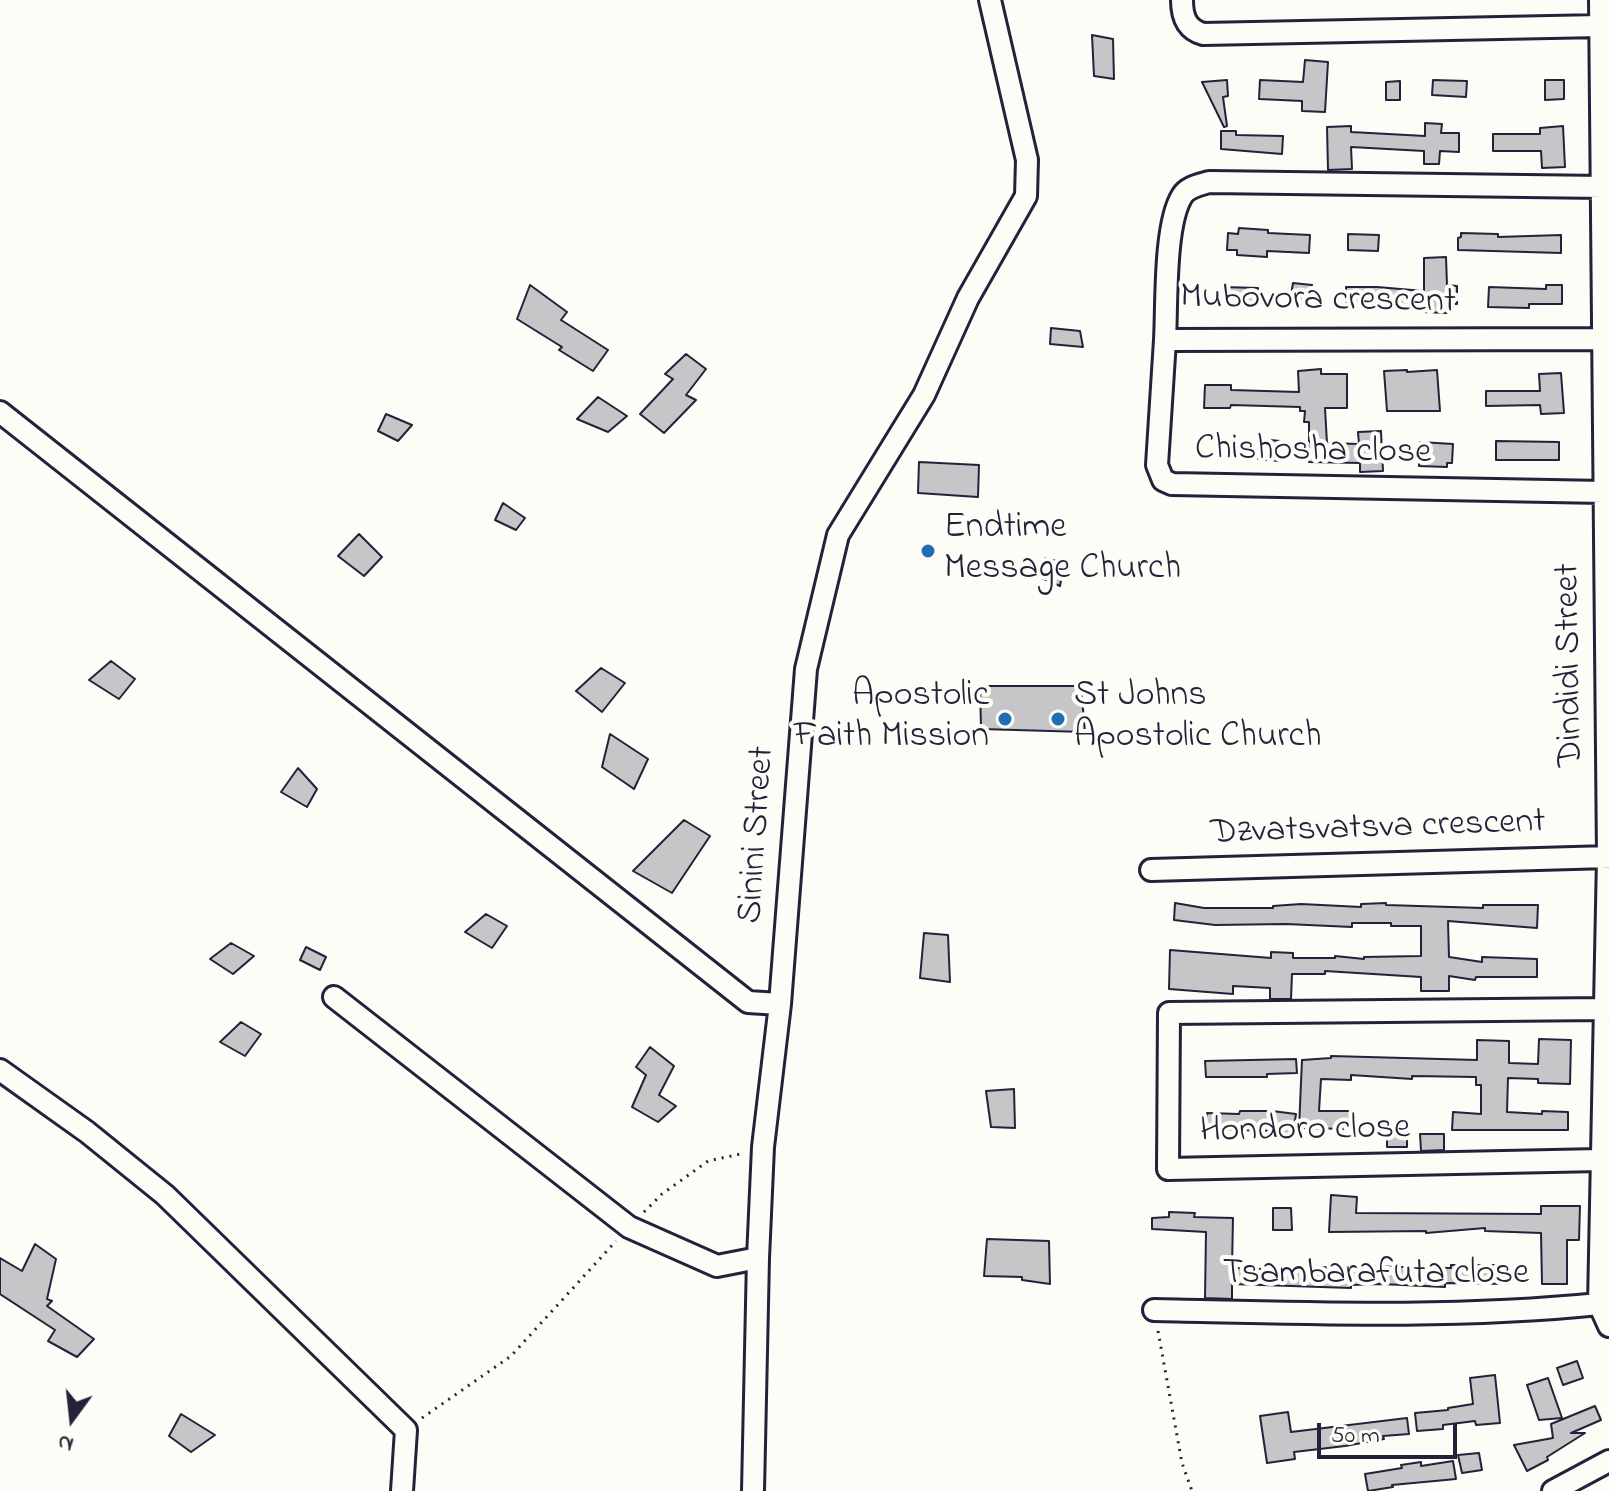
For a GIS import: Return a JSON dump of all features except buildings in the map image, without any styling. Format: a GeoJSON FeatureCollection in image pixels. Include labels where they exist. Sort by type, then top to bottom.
{"type":"FeatureCollection","features":[{"type":"Feature","properties":{"kind":"street","name":"Sinini Street"},"geometry":{"type":"LineString","coordinates":[[753,1491],[763,1147],[780,1004],[806,669],[838,535],[924,395],[968,298],[1026,196],[1027,160],[990,0]]}},
{"type":"Feature","properties":{"kind":"street"},"geometry":{"type":"LineString","coordinates":[[1182,0],[1183,16],[1196,32],[1203,34],[1600,26]]}},
{"type":"Feature","properties":{"kind":"street","name":"Dindidi Street"},"geometry":{"type":"LineString","coordinates":[[1600,0],[1608,857],[1599,1304],[1609,1326]]}},
{"type":"Feature","properties":{"kind":"street","name":"Mubovora crescent"},"geometry":{"type":"LineString","coordinates":[[1604,187],[1209,182],[1192,187],[1182,195],[1171,238],[1165,340],[1604,339]]}},
{"type":"Feature","properties":{"kind":"street","name":"Chishosha close"},"geometry":{"type":"LineString","coordinates":[[1165,340],[1157,465],[1163,480],[1172,484],[1604,492]]}},
{"type":"Feature","properties":{"kind":"street"},"geometry":{"type":"LineString","coordinates":[[0,412],[748,1002],[780,1004]]}},
{"type":"Feature","properties":{"kind":"street","name":"Dzvatsvatsva crescent"},"geometry":{"type":"LineString","coordinates":[[1151,870],[1608,857]]}},
{"type":"Feature","properties":{"kind":"street"},"geometry":{"type":"LineString","coordinates":[[334,997],[629,1227],[717,1266],[758,1258]]}},
{"type":"Feature","properties":{"kind":"street","name":"Hondoro close"},"geometry":{"type":"LineString","coordinates":[[1600,1160],[1168,1169],[1169,1013],[1604,1009]]}},
{"type":"Feature","properties":{"kind":"street"},"geometry":{"type":"LineString","coordinates":[[0,1070],[87,1132],[165,1195],[406,1430],[402,1491]]}},
{"type":"Feature","properties":{"kind":"street","name":"Tsambarafuta close"},"geometry":{"type":"LineString","coordinates":[[1154,1310],[1390,1315],[1528,1311],[1599,1304]]}},
{"type":"Feature","properties":{"kind":"street"},"geometry":{"type":"LineString","coordinates":[[1553,1491],[1609,1461]]}},
{"type":"Feature","properties":{"kind":"path"},"geometry":{"type":"LineString","coordinates":[[406,1430],[511,1356],[662,1194],[708,1161],[763,1147]]}},
{"type":"Feature","properties":{"kind":"path"},"geometry":{"type":"LineString","coordinates":[[1154,1310],[1182,1463],[1192,1491]]}},
{"type":"Feature","properties":{"kind":"place","name":"Endtime Message Church"},"geometry":{"type":"Point","coordinates":[928,551]}},
{"type":"Feature","properties":{"kind":"place","name":"Apostolic Faith Mission"},"geometry":{"type":"Point","coordinates":[1005,719]}},
{"type":"Feature","properties":{"kind":"place","name":"St Johns Apostolic Church"},"geometry":{"type":"Point","coordinates":[1058,719]}}]}
